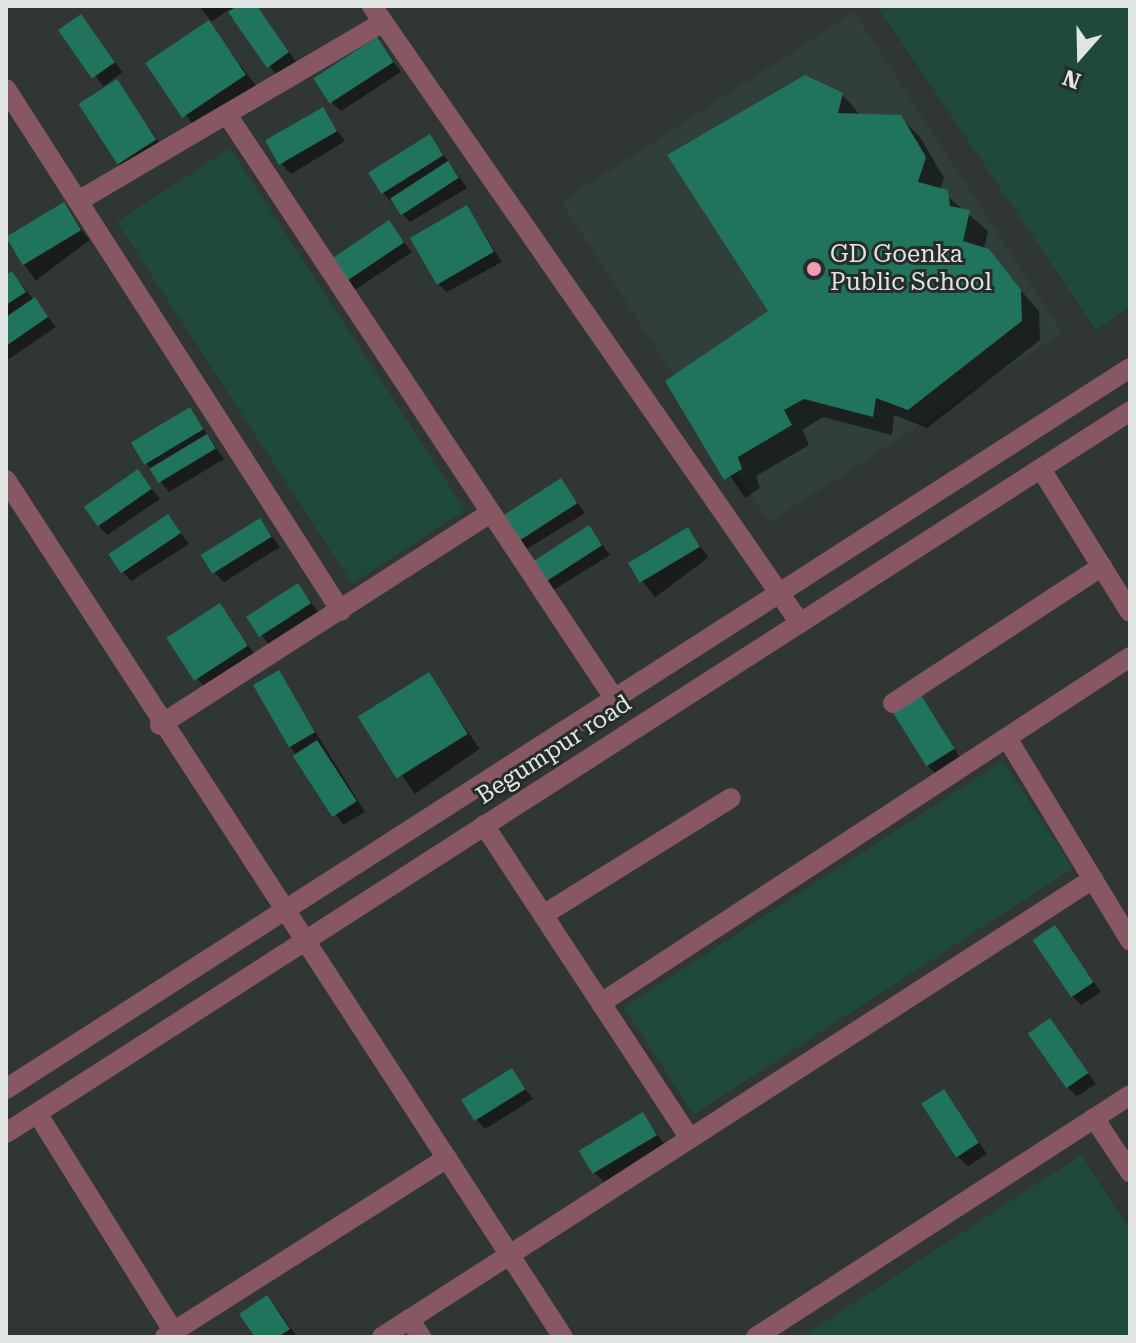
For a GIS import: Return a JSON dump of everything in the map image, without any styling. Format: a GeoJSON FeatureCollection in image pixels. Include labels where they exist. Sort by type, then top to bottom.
{"type":"FeatureCollection","features":[{"type":"Feature","properties":{"kind":"street"},"geometry":{"type":"LineString","coordinates":[[80,200],[228,116],[377,14],[800,623]]}},
{"type":"Feature","properties":{"kind":"street"},"geometry":{"type":"LineString","coordinates":[[6,89],[341,611]]}},
{"type":"Feature","properties":{"kind":"street"},"geometry":{"type":"LineString","coordinates":[[228,116],[489,514],[614,698]]}},
{"type":"Feature","properties":{"kind":"street","name":"Begumpur road"},"geometry":{"type":"LineString","coordinates":[[6,1089],[1130,368]]}},
{"type":"Feature","properties":{"kind":"street","name":"Begumpur road"},"geometry":{"type":"LineString","coordinates":[[6,1133],[1130,411]]}},
{"type":"Feature","properties":{"kind":"street"},"geometry":{"type":"LineString","coordinates":[[1041,469],[1130,612]]}},
{"type":"Feature","properties":{"kind":"street"},"geometry":{"type":"LineString","coordinates":[[6,480],[160,725],[285,910],[563,1337]]}},
{"type":"Feature","properties":{"kind":"street"},"geometry":{"type":"LineString","coordinates":[[160,725],[489,514]]}},
{"type":"Feature","properties":{"kind":"street"},"geometry":{"type":"LineString","coordinates":[[893,703],[1102,566]]}},
{"type":"Feature","properties":{"kind":"street"},"geometry":{"type":"LineString","coordinates":[[601,1003],[1130,657]]}},
{"type":"Feature","properties":{"kind":"street"},"geometry":{"type":"LineString","coordinates":[[1007,738],[1130,940]]}},
{"type":"Feature","properties":{"kind":"street"},"geometry":{"type":"LineString","coordinates":[[543,915],[731,798]]}},
{"type":"Feature","properties":{"kind":"street"},"geometry":{"type":"LineString","coordinates":[[484,825],[689,1137]]}},
{"type":"Feature","properties":{"kind":"street"},"geometry":{"type":"LineString","coordinates":[[382,1337],[1093,879]]}},
{"type":"Feature","properties":{"kind":"street"},"geometry":{"type":"LineString","coordinates":[[756,1337],[1130,1095]]}},
{"type":"Feature","properties":{"kind":"street"},"geometry":{"type":"LineString","coordinates":[[37,1113],[172,1335],[447,1158]]}},
{"type":"Feature","properties":{"kind":"street"},"geometry":{"type":"LineString","coordinates":[[1094,1118],[1130,1172]]}},
{"type":"Feature","properties":{"kind":"street"},"geometry":{"type":"LineString","coordinates":[[409,1319],[421,1337]]}},
{"type":"Feature","properties":{"kind":"shaded area","name":"GD Goenka Public School"},"geometry":{"type":"Polygon","coordinates":[[[854,12],[1062,332],[769,522],[561,202],[854,12]]]}},
{"type":"Feature","properties":{"kind":"green space"},"geometry":{"type":"Polygon","coordinates":[[[877,6],[1130,6],[1130,307],[1096,330],[877,6]]]}},
{"type":"Feature","properties":{"kind":"green space"},"geometry":{"type":"Polygon","coordinates":[[[230,148],[465,510],[352,584],[117,222],[230,148]]]}},
{"type":"Feature","properties":{"kind":"green space"},"geometry":{"type":"Polygon","coordinates":[[[1003,761],[1073,868],[694,1115],[624,1007],[1003,761]]]}},
{"type":"Feature","properties":{"kind":"green space"},"geometry":{"type":"Polygon","coordinates":[[[1081,1155],[1130,1230],[1130,1337],[802,1337],[1081,1155]]]}},
{"type":"Feature","properties":{"kind":"building"},"geometry":{"type":"Polygon","coordinates":[[[237,6],[257,6],[289,52],[267,68],[228,12],[237,6]]]}},
{"type":"Feature","properties":{"kind":"building"},"geometry":{"type":"Polygon","coordinates":[[[81,14],[115,62],[92,78],[58,30],[81,14]]]}},
{"type":"Feature","properties":{"kind":"building"},"geometry":{"type":"Polygon","coordinates":[[[209,20],[246,75],[182,118],[145,63],[209,20]]]}},
{"type":"Feature","properties":{"kind":"building"},"geometry":{"type":"Polygon","coordinates":[[[377,37],[393,62],[330,104],[313,78],[377,37]]]}},
{"type":"Feature","properties":{"kind":"building"},"geometry":{"type":"Polygon","coordinates":[[[805,75],[843,93],[838,113],[901,115],[926,157],[918,182],[948,190],[950,206],[970,210],[963,241],[989,249],[1021,290],[1022,321],[908,410],[876,398],[873,417],[804,399],[784,410],[792,425],[738,457],[742,469],[724,480],[665,381],[768,311],[667,155],[805,75]]]}},
{"type":"Feature","properties":{"kind":"building"},"geometry":{"type":"Polygon","coordinates":[[[117,79],[156,139],[118,164],[78,104],[117,79]]]}},
{"type":"Feature","properties":{"kind":"building"},"geometry":{"type":"Polygon","coordinates":[[[323,107],[337,131],[279,165],[265,140],[323,107]]]}},
{"type":"Feature","properties":{"kind":"building"},"geometry":{"type":"Polygon","coordinates":[[[430,134],[443,155],[381,194],[368,173],[430,134]]]}},
{"type":"Feature","properties":{"kind":"building"},"geometry":{"type":"Polygon","coordinates":[[[448,161],[459,178],[401,215],[390,199],[448,161]]]}},
{"type":"Feature","properties":{"kind":"building"},"geometry":{"type":"Polygon","coordinates":[[[64,202],[81,230],[23,265],[6,237],[64,202]]]}},
{"type":"Feature","properties":{"kind":"building"},"geometry":{"type":"Polygon","coordinates":[[[467,205],[494,252],[437,285],[410,238],[467,205]]]}},
{"type":"Feature","properties":{"kind":"building"},"geometry":{"type":"Polygon","coordinates":[[[389,220],[404,242],[343,284],[328,261],[389,220]]]}},
{"type":"Feature","properties":{"kind":"building"},"geometry":{"type":"Polygon","coordinates":[[[12,271],[26,292],[6,305],[6,275],[12,271]]]}},
{"type":"Feature","properties":{"kind":"building"},"geometry":{"type":"Polygon","coordinates":[[[35,297],[48,317],[6,346],[6,317],[35,297]]]}},
{"type":"Feature","properties":{"kind":"building"},"geometry":{"type":"Polygon","coordinates":[[[190,407],[203,429],[144,465],[131,443],[190,407]]]}},
{"type":"Feature","properties":{"kind":"building"},"geometry":{"type":"Polygon","coordinates":[[[207,434],[216,449],[158,483],[150,469],[207,434]]]}},
{"type":"Feature","properties":{"kind":"building"},"geometry":{"type":"Polygon","coordinates":[[[138,469],[152,489],[98,527],[84,507],[138,469]]]}},
{"type":"Feature","properties":{"kind":"building"},"geometry":{"type":"Polygon","coordinates":[[[561,478],[577,503],[517,542],[501,517],[561,478]]]}},
{"type":"Feature","properties":{"kind":"building"},"geometry":{"type":"Polygon","coordinates":[[[168,514],[181,533],[121,573],[108,554],[168,514]]]}},
{"type":"Feature","properties":{"kind":"building"},"geometry":{"type":"Polygon","coordinates":[[[260,518],[272,537],[212,574],[201,555],[260,518]]]}},
{"type":"Feature","properties":{"kind":"building"},"geometry":{"type":"Polygon","coordinates":[[[589,525],[602,545],[543,584],[529,564],[589,525]]]}},
{"type":"Feature","properties":{"kind":"building"},"geometry":{"type":"Polygon","coordinates":[[[688,527],[700,547],[640,583],[628,563],[688,527]]]}},
{"type":"Feature","properties":{"kind":"building"},"geometry":{"type":"Polygon","coordinates":[[[298,583],[311,603],[259,637],[246,617],[298,583]]]}},
{"type":"Feature","properties":{"kind":"building"},"geometry":{"type":"Polygon","coordinates":[[[220,603],[248,646],[194,681],[166,638],[220,603]]]}},
{"type":"Feature","properties":{"kind":"building"},"geometry":{"type":"Polygon","coordinates":[[[279,670],[315,732],[289,747],[253,685],[279,670]]]}},
{"type":"Feature","properties":{"kind":"building"},"geometry":{"type":"Polygon","coordinates":[[[429,672],[468,734],[396,778],[358,717],[429,672]]]}},
{"type":"Feature","properties":{"kind":"building"},"geometry":{"type":"Polygon","coordinates":[[[919,692],[955,749],[927,766],[891,709],[919,692]]]}},
{"type":"Feature","properties":{"kind":"building"},"geometry":{"type":"Polygon","coordinates":[[[317,740],[357,801],[332,817],[293,756],[317,740]]]}},
{"type":"Feature","properties":{"kind":"building"},"geometry":{"type":"Polygon","coordinates":[[[1055,925],[1094,982],[1071,997],[1033,940],[1055,925]]]}},
{"type":"Feature","properties":{"kind":"building"},"geometry":{"type":"Polygon","coordinates":[[[1050,1018],[1088,1073],[1066,1088],[1028,1033],[1050,1018]]]}},
{"type":"Feature","properties":{"kind":"building"},"geometry":{"type":"Polygon","coordinates":[[[512,1068],[525,1089],[474,1121],[461,1100],[512,1068]]]}},
{"type":"Feature","properties":{"kind":"building"},"geometry":{"type":"Polygon","coordinates":[[[944,1089],[979,1143],[956,1157],[921,1104],[944,1089]]]}},
{"type":"Feature","properties":{"kind":"building"},"geometry":{"type":"Polygon","coordinates":[[[643,1112],[657,1135],[593,1174],[579,1151],[643,1112]]]}},
{"type":"Feature","properties":{"kind":"building"},"geometry":{"type":"Polygon","coordinates":[[[267,1295],[290,1329],[278,1337],[255,1337],[239,1314],[267,1295]]]}},
{"type":"Feature","properties":{"kind":"place","name":"GD Goenka Public School"},"geometry":{"type":"Point","coordinates":[814,269]}}]}
